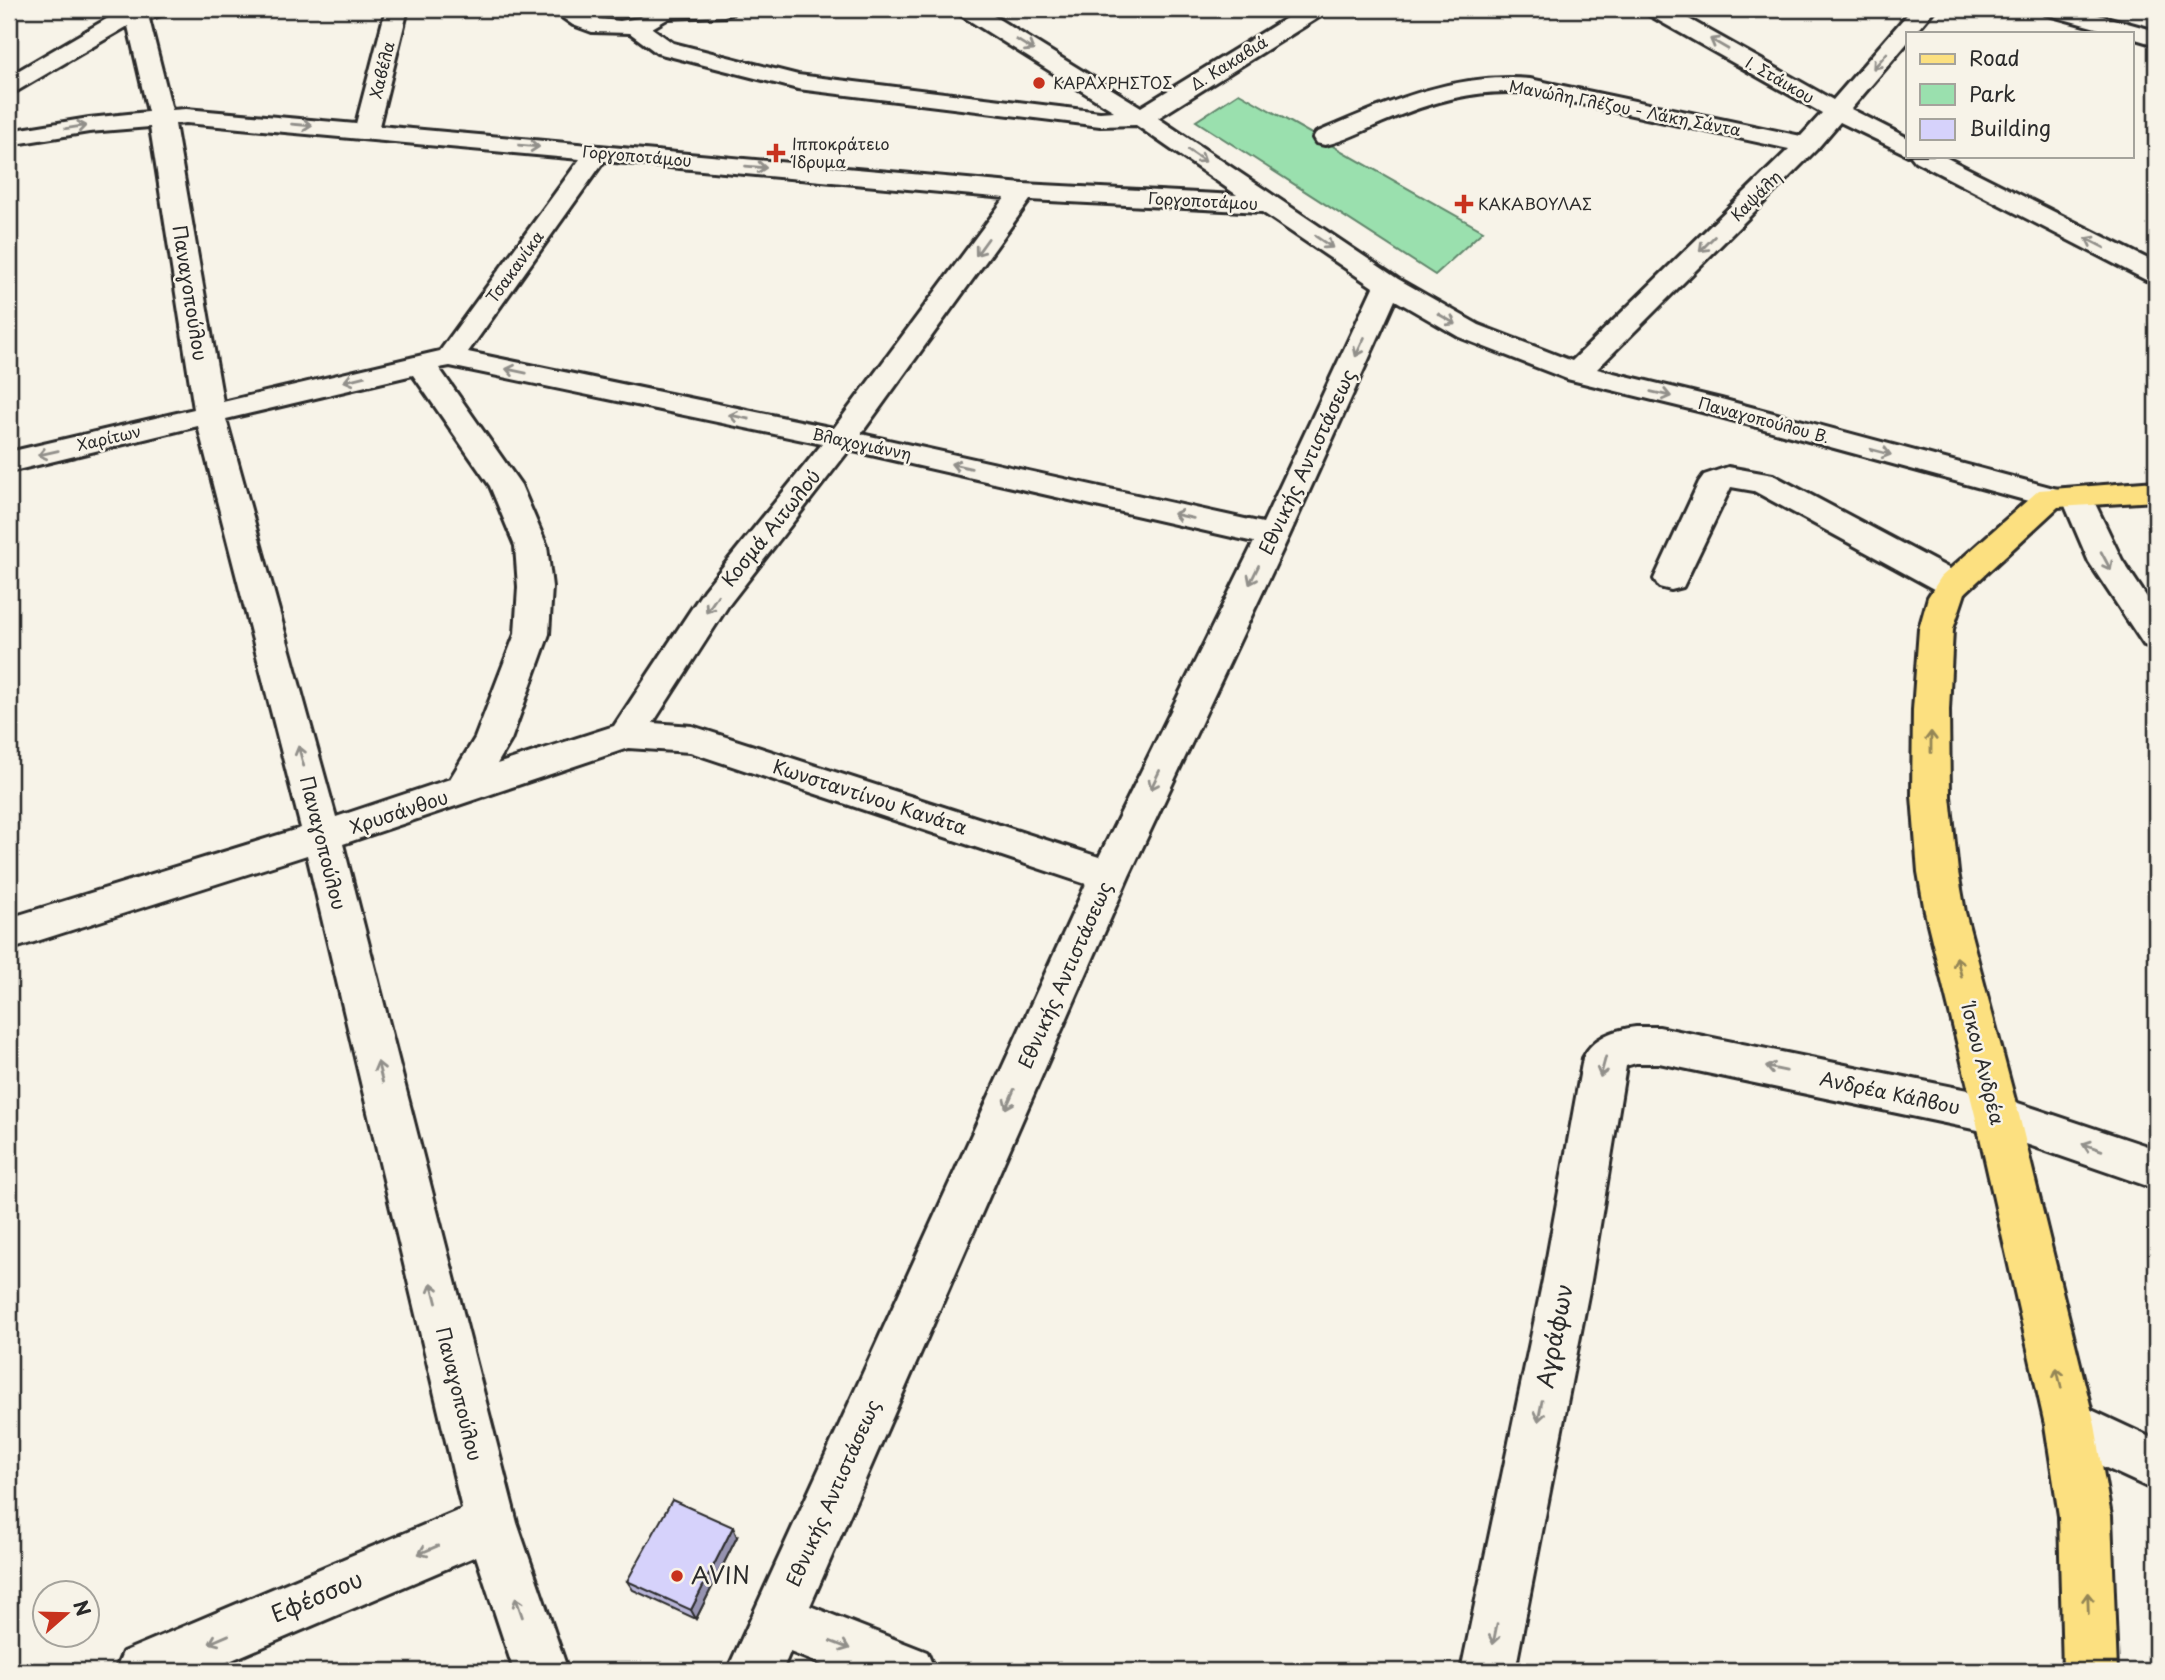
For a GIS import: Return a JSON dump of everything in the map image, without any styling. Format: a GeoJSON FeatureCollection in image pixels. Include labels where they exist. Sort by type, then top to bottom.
{"type":"FeatureCollection","features":[{"type":"Feature","properties":{"kind":"main road","name":"Παναγοπούλου Β."},"geometry":{"type":"LineString","coordinates":[[2064,498],[2156,491]]}},
{"type":"Feature","properties":{"kind":"main road","name":"Ίσκου Ανδρέα"},"geometry":{"type":"LineString","coordinates":[[2064,498],[1953,585],[1945,597],[1936,629],[1931,710],[1931,796],[1938,872],[1945,912],[1997,1115],[2070,1425],[2085,1516],[2090,1671]]}},
{"type":"Feature","properties":{"kind":"street","name":"Χαβέλα"},"geometry":{"type":"LineString","coordinates":[[366,131],[397,9]]}},
{"type":"Feature","properties":{"kind":"street"},"geometry":{"type":"LineString","coordinates":[[571,9],[571,13],[579,20],[593,25],[633,25],[651,20],[666,10],[724,9]]}},
{"type":"Feature","properties":{"kind":"street","name":"Παναγοπούλου Β."},"geometry":{"type":"LineString","coordinates":[[967,9],[1141,118],[1388,285],[1469,331],[1577,373],[2064,498]]}},
{"type":"Feature","properties":{"kind":"street","name":"Δ. Κακαβιά"},"geometry":{"type":"LineString","coordinates":[[1141,118],[1316,9]]}},
{"type":"Feature","properties":{"kind":"street","name":"Ι. Στάικου"},"geometry":{"type":"LineString","coordinates":[[1655,9],[1836,111],[1906,147]]}},
{"type":"Feature","properties":{"kind":"street","name":"Καψάλη"},"geometry":{"type":"LineString","coordinates":[[1577,373],[1807,145],[1924,9]]}},
{"type":"Feature","properties":{"kind":"street"},"geometry":{"type":"LineString","coordinates":[[2053,9],[2156,38]]}},
{"type":"Feature","properties":{"kind":"street"},"geometry":{"type":"LineString","coordinates":[[9,86],[118,22],[143,11]]}},
{"type":"Feature","properties":{"kind":"street","name":"Παναγοπούλου"},"geometry":{"type":"LineString","coordinates":[[143,11],[210,415],[323,836],[491,1523],[541,1671]]}},
{"type":"Feature","properties":{"kind":"street"},"geometry":{"type":"LineString","coordinates":[[633,25],[665,48],[798,82],[1100,119],[1141,118]]}},
{"type":"Feature","properties":{"kind":"street","name":"Μανώλη Γλέζου - Λάκη Σάντα"},"geometry":{"type":"LineString","coordinates":[[1325,138],[1417,100],[1466,87],[1504,83],[1530,86],[1807,145]]}},
{"type":"Feature","properties":{"kind":"street","name":"Γοργοποτάμου"},"geometry":{"type":"LineString","coordinates":[[9,138],[161,116],[186,116],[1023,192],[1268,204]]}},
{"type":"Feature","properties":{"kind":"street","name":"Τσακανίκα"},"geometry":{"type":"LineString","coordinates":[[435,360],[597,153]]}},
{"type":"Feature","properties":{"kind":"street"},"geometry":{"type":"LineString","coordinates":[[1928,158],[2156,274]]}},
{"type":"Feature","properties":{"kind":"street","name":"Κοσμά Αιτωλού"},"geometry":{"type":"LineString","coordinates":[[627,735],[716,598],[842,439],[1023,192]]}},
{"type":"Feature","properties":{"kind":"street","name":"Εθνικής Αντιστάσεως"},"geometry":{"type":"LineString","coordinates":[[754,1671],[1110,876],[1273,536],[1388,285]]}},
{"type":"Feature","properties":{"kind":"street"},"geometry":{"type":"LineString","coordinates":[[435,360],[441,394],[505,485],[531,546],[535,587],[531,634],[493,740],[462,791]]}},
{"type":"Feature","properties":{"kind":"street","name":"Χαρίτων"},"geometry":{"type":"LineString","coordinates":[[9,462],[435,360]]}},
{"type":"Feature","properties":{"kind":"street","name":"Βλαχογιάννη"},"geometry":{"type":"LineString","coordinates":[[435,360],[842,439],[1273,536]]}},
{"type":"Feature","properties":{"kind":"street"},"geometry":{"type":"LineString","coordinates":[[1671,579],[1714,482],[1728,477],[1762,482],[1953,585]]}},
{"type":"Feature","properties":{"kind":"street"},"geometry":{"type":"LineString","coordinates":[[2064,498],[2156,637]]}},
{"type":"Feature","properties":{"kind":"street","name":"Χρυσάνθου"},"geometry":{"type":"LineString","coordinates":[[9,934],[323,836],[627,735]]}},
{"type":"Feature","properties":{"kind":"street","name":"Κωνσταντίνου Κανάτα"},"geometry":{"type":"LineString","coordinates":[[627,735],[692,739],[1110,876]]}},
{"type":"Feature","properties":{"kind":"street","name":"Αγράφων"},"geometry":{"type":"LineString","coordinates":[[1488,1671],[1567,1280],[1604,1058],[1618,1048],[1635,1044],[1659,1045]]}},
{"type":"Feature","properties":{"kind":"street","name":"Ανδρέα Κάλβου"},"geometry":{"type":"LineString","coordinates":[[1659,1045],[1997,1115],[2156,1169]]}},
{"type":"Feature","properties":{"kind":"street"},"geometry":{"type":"LineString","coordinates":[[2070,1425],[2156,1466]]}},
{"type":"Feature","properties":{"kind":"street","name":"Εφέσσου"},"geometry":{"type":"LineString","coordinates":[[142,1671],[491,1523]]}},
{"type":"Feature","properties":{"kind":"street"},"geometry":{"type":"LineString","coordinates":[[776,1620],[908,1671]]}},
{"type":"Feature","properties":{"kind":"green space"},"geometry":{"type":"Polygon","coordinates":[[[1239,93],[1483,231],[1435,275],[1196,121],[1239,93]]]}},
{"type":"Feature","properties":{"kind":"building"},"geometry":{"type":"Polygon","coordinates":[[[672,1500],[733,1527],[691,1610],[627,1581],[672,1500]]]}},
{"type":"Feature","properties":{"kind":"place","name":"ΚΑΡΑΧΡΗΣΤΟΣ"},"geometry":{"type":"Point","coordinates":[1039,83]}},
{"type":"Feature","properties":{"kind":"place","name":"Ιπποκράτειο Ίδρυμα"},"geometry":{"type":"Point","coordinates":[776,153]}},
{"type":"Feature","properties":{"kind":"place","name":"ΚΑΚΑΒΟΥΛΑΣ"},"geometry":{"type":"Point","coordinates":[1464,204]}},
{"type":"Feature","properties":{"kind":"place","name":"AVIN"},"geometry":{"type":"Point","coordinates":[677,1576]}}]}
